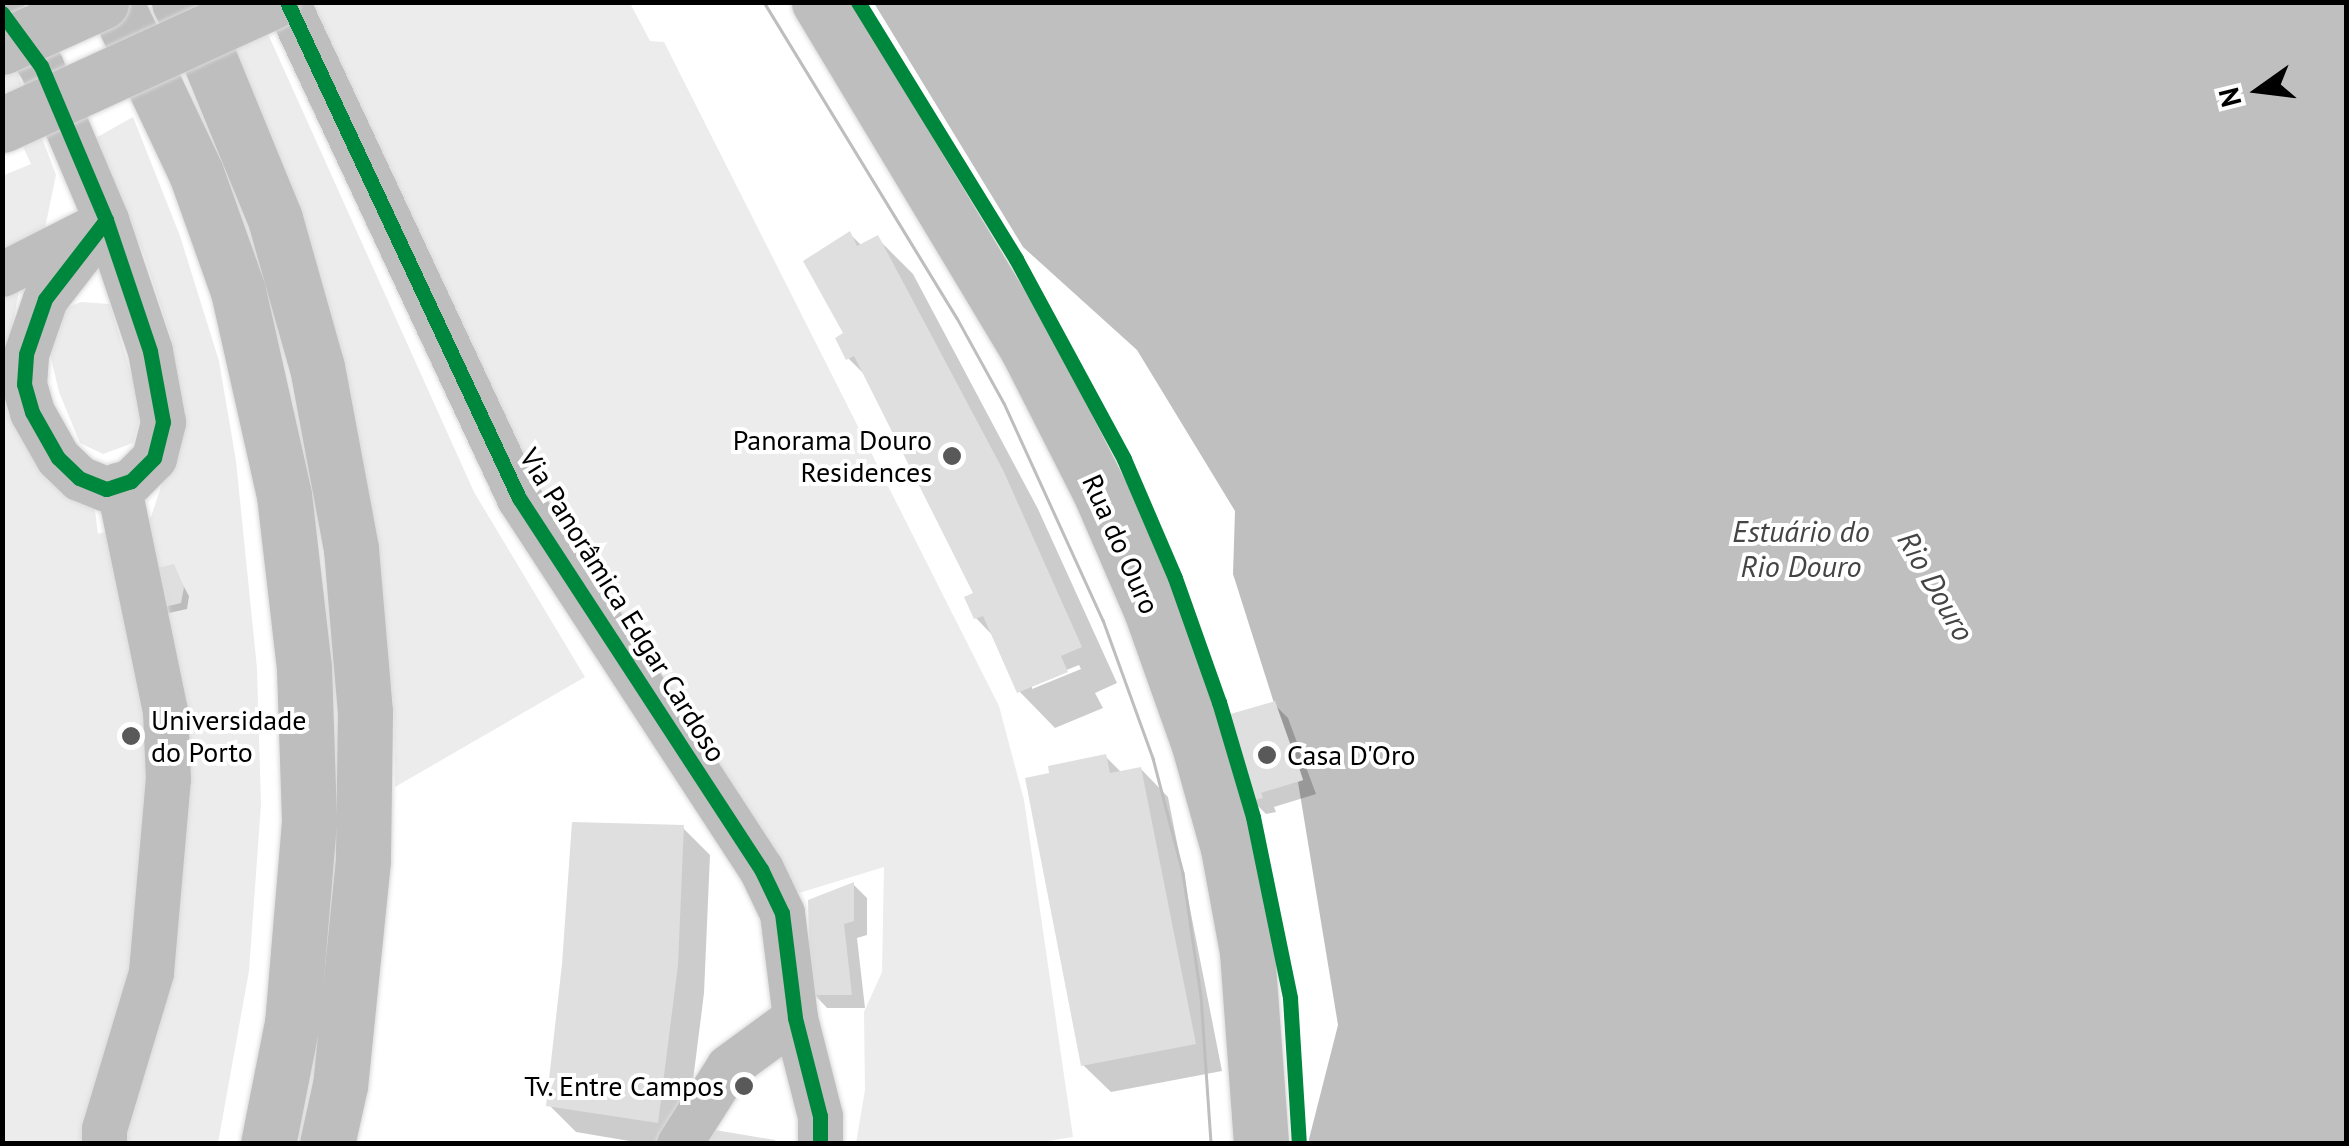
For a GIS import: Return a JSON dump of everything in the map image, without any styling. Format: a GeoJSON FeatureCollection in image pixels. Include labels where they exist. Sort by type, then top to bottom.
{"type":"FeatureCollection","features":[{"type":"Feature","properties":{"kind":"main road"},"geometry":{"type":"LineString","coordinates":[[2,47],[101,2]]}},
{"type":"Feature","properties":{"kind":"main road"},"geometry":{"type":"LineString","coordinates":[[115,2],[196,173],[217,228],[258,366],[284,494],[304,668],[310,822],[292,1023],[268,1144]]}},
{"type":"Feature","properties":{"kind":"main road"},"geometry":{"type":"LineString","coordinates":[[179,2],[208,53],[275,220],[317,367],[351,549],[365,712],[363,860],[340,1085],[327,1144]]}},
{"type":"Feature","properties":{"kind":"main road"},"geometry":{"type":"LineString","coordinates":[[2,125],[271,2]]}},
{"type":"Feature","properties":{"kind":"main road","name":"Rua do Ouro"},"geometry":{"type":"LineString","coordinates":[[818,2],[1028,350],[1101,494],[1151,610],[1199,745],[1228,848],[1248,952],[1262,1144]]}},
{"type":"Feature","properties":{"kind":"street","name":"Via Panorâmica Edgar Cardoso"},"geometry":{"type":"LineString","coordinates":[[287,2],[519,498],[762,869],[782,912],[795,1018],[820,1116],[820,1144]]}},
{"type":"Feature","properties":{"kind":"street"},"geometry":{"type":"LineString","coordinates":[[2,12],[41,66],[106,220],[150,351],[163,422],[154,458],[131,481],[106,489],[79,478],[58,458],[32,412],[24,384],[26,354],[44,299],[106,220]]}},
{"type":"Feature","properties":{"kind":"street"},"geometry":{"type":"LineString","coordinates":[[2,274],[106,220]]}},
{"type":"Feature","properties":{"kind":"street"},"geometry":{"type":"LineString","coordinates":[[104,1144],[104,1129],[151,972],[168,779],[166,710],[118,485]]}},
{"type":"Feature","properties":{"kind":"street"},"geometry":{"type":"LineString","coordinates":[[679,1144],[728,1068],[795,1018]]}},
{"type":"Feature","properties":{"kind":"shaded area"},"geometry":{"type":"Polygon","coordinates":[[[193,3],[254,3],[474,492],[585,677],[395,787],[394,713],[374,532],[193,3]]]}},
{"type":"Feature","properties":{"kind":"shaded area"},"geometry":{"type":"Polygon","coordinates":[[[313,3],[630,3],[650,41],[664,42],[999,706],[1024,800],[1073,1137],[1029,1144],[856,1143],[865,1090],[864,1012],[882,972],[884,867],[799,893],[646,660],[499,417],[313,3]]]}},
{"type":"Feature","properties":{"kind":"shaded area","name":"Universidade do Porto"},"geometry":{"type":"Polygon","coordinates":[[[2,47],[17,72],[56,175],[44,233],[20,286],[8,350],[94,503],[98,534],[151,517],[185,414],[170,335],[144,255],[92,140],[133,117],[180,236],[219,361],[236,461],[257,668],[261,804],[249,971],[218,1143],[3,1143],[2,176],[31,164],[3,104],[2,47]]]}},
{"type":"Feature","properties":{"kind":"shaded area"},"geometry":{"type":"Polygon","coordinates":[[[81,302],[110,304],[142,411],[133,443],[103,454],[80,443],[59,392],[47,341],[58,311],[81,302]]]}},
{"type":"Feature","properties":{"kind":"water","name":"Estuário do Rio Douro"},"geometry":{"type":"Polygon","coordinates":[[[874,3],[2346,3],[2346,1143],[1308,1143],[1338,1025],[1298,782],[1303,780],[1293,747],[1288,747],[1233,574],[1235,511],[1137,350],[1023,247],[874,3]]]}},
{"type":"Feature","properties":{"kind":"building","name":"Panorama Douro Residences"},"geometry":{"type":"Polygon","coordinates":[[[850,231],[857,246],[878,235],[1003,470],[1082,647],[1061,656],[1068,672],[1017,693],[983,616],[974,619],[964,597],[973,593],[854,356],[846,360],[835,338],[843,333],[803,261],[850,231]]]}},
{"type":"Feature","properties":{"kind":"building"},"geometry":{"type":"Polygon","coordinates":[[[174,564],[184,587],[181,603],[160,608],[145,571],[174,564]]]}},
{"type":"Feature","properties":{"kind":"building","name":"Casa D'Oro"},"geometry":{"type":"Polygon","coordinates":[[[1275,701],[1303,780],[1261,793],[1263,798],[1249,801],[1227,715],[1275,701]]]}},
{"type":"Feature","properties":{"kind":"building"},"geometry":{"type":"Polygon","coordinates":[[[1106,754],[1110,773],[1141,767],[1196,1044],[1081,1066],[1025,778],[1049,773],[1048,766],[1106,754]]]}},
{"type":"Feature","properties":{"kind":"building"},"geometry":{"type":"Polygon","coordinates":[[[572,822],[684,825],[678,965],[658,1123],[546,1106],[572,822]]]}},
{"type":"Feature","properties":{"kind":"building"},"geometry":{"type":"Polygon","coordinates":[[[854,882],[854,921],[844,924],[852,995],[810,995],[808,900],[854,882]]]}},
{"type":"Feature","properties":{"kind":"building"},"geometry":{"type":"Polygon","coordinates":[[[709,1129],[775,1140],[776,1144],[699,1144],[709,1129]]]}},
{"type":"Feature","properties":{"kind":"tram line"},"geometry":{"type":"LineString","coordinates":[[764,2],[957,318],[1004,403],[1103,620],[1153,758],[1183,873],[1201,996],[1211,1144]]}},
{"type":"Feature","properties":{"kind":"cycle path"},"geometry":{"type":"LineString","coordinates":[[287,2],[519,498],[761,869],[782,913],[795,1018],[820,1116],[820,1144]]}},
{"type":"Feature","properties":{"kind":"cycle path"},"geometry":{"type":"LineString","coordinates":[[858,2],[1016,259],[1124,459],[1175,578],[1219,702],[1253,817],[1290,998],[1299,1144]]}},
{"type":"Feature","properties":{"kind":"cycle path"},"geometry":{"type":"LineString","coordinates":[[2,13],[41,66],[106,220],[150,351],[163,422],[154,458],[131,481],[106,489],[79,478],[58,458],[32,412],[24,384],[26,354],[45,299],[106,220]]}},
{"type":"Feature","properties":{"kind":"place","name":"Panorama Douro Residences"},"geometry":{"type":"Point","coordinates":[952,456]}},
{"type":"Feature","properties":{"kind":"place","name":"Universidade do Porto"},"geometry":{"type":"Point","coordinates":[131,736]}},
{"type":"Feature","properties":{"kind":"place","name":"Casa D'Oro"},"geometry":{"type":"Point","coordinates":[1267,755]}},
{"type":"Feature","properties":{"kind":"place","name":"Tv. Entre Campos"},"geometry":{"type":"Point","coordinates":[744,1086]}},
{"type":"Feature","properties":{"kind":"water label","name":"Rio Douro"},"geometry":{"type":"Point","coordinates":[1936,586]}}]}
